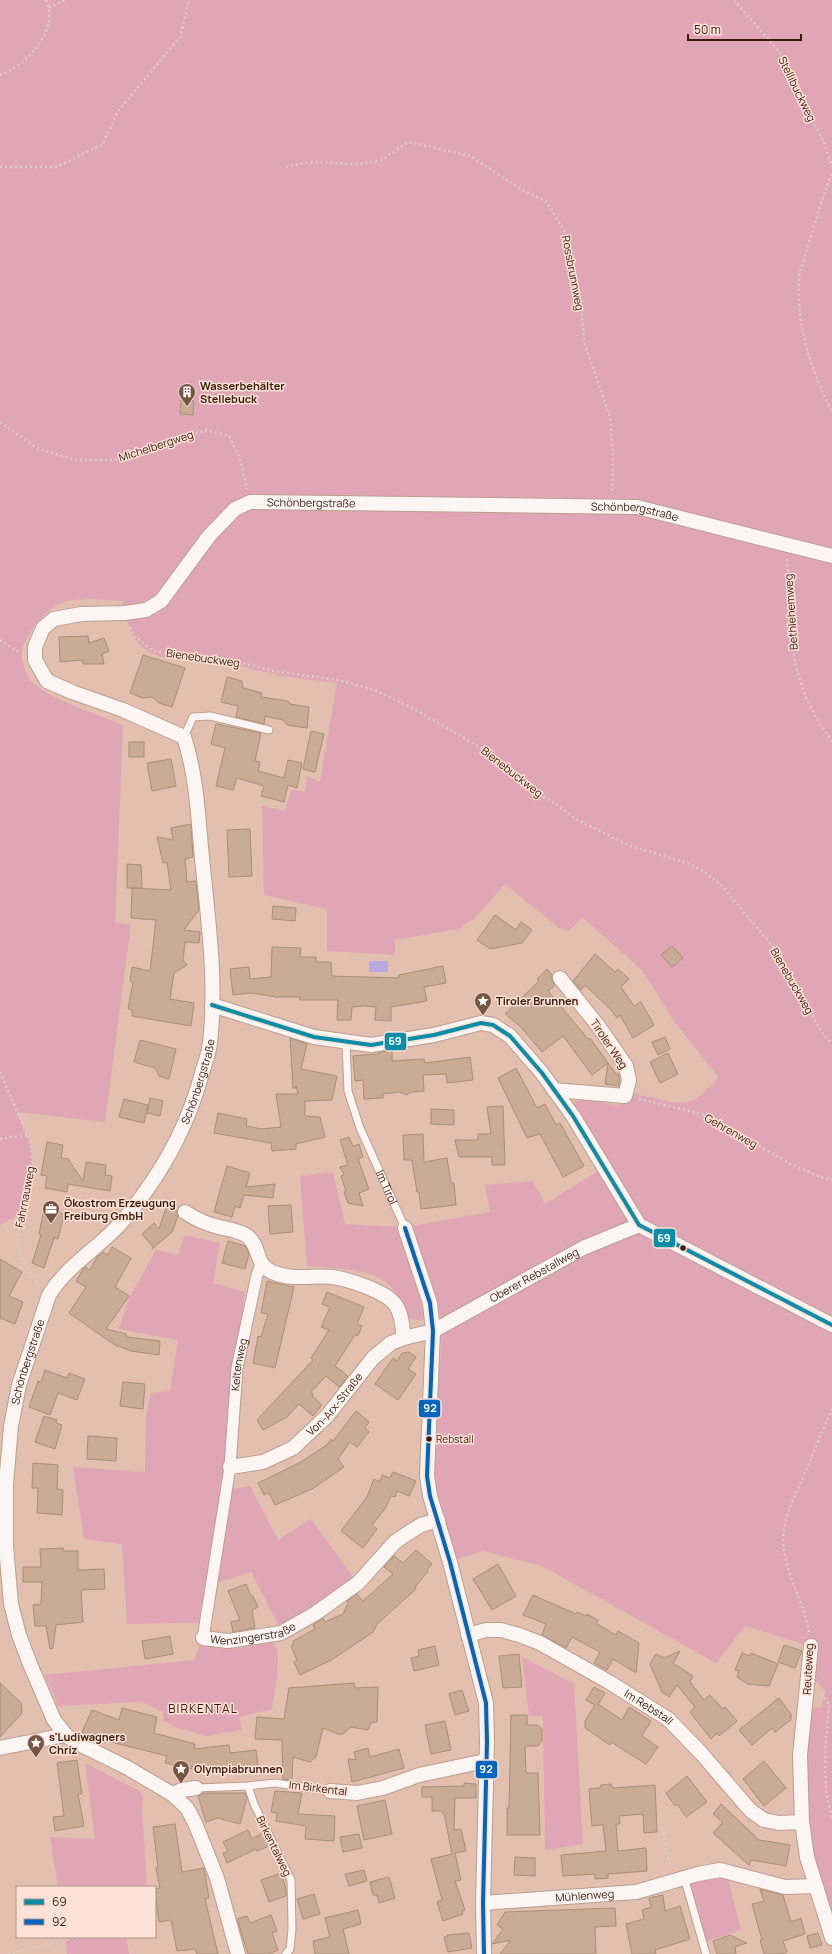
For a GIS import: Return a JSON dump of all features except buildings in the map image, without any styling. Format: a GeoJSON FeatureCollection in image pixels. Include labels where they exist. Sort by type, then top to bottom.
{"type":"FeatureCollection","features":[{"type":"Feature","properties":{"kind":"street","name":"Schönbergstraße"},"geometry":{"type":"LineString","coordinates":[[35,660],[34,646],[43,628],[54,619],[81,614],[125,613],[146,610],[161,602],[209,536],[235,509],[250,502],[637,507],[787,546],[832,556]]}},
{"type":"Feature","properties":{"kind":"street"},"geometry":{"type":"LineString","coordinates":[[35,660],[47,681],[72,692],[123,710],[184,737]]}},
{"type":"Feature","properties":{"kind":"street","name":"Schönbergstraße"},"geometry":{"type":"LineString","coordinates":[[184,737],[190,755],[196,786],[211,948],[212,1005],[210,1044],[190,1113],[176,1143],[155,1177],[117,1228],[61,1278],[49,1295],[19,1385],[11,1426],[6,1484],[6,1546],[11,1604],[19,1635],[54,1720],[66,1735],[75,1742],[126,1767],[172,1794],[187,1808],[200,1834],[217,1878],[238,1954]]}},
{"type":"Feature","properties":{"kind":"street","name":"Tiroler Weg"},"geometry":{"type":"LineString","coordinates":[[560,978],[599,1027],[626,1066],[629,1080],[625,1096]]}},
{"type":"Feature","properties":{"kind":"street"},"geometry":{"type":"LineString","coordinates":[[212,1005],[314,1037],[346,1043],[371,1045],[434,1035],[481,1023],[493,1025],[510,1036],[542,1073],[573,1116],[639,1225],[832,1325]]}},
{"type":"Feature","properties":{"kind":"street"},"geometry":{"type":"LineString","coordinates":[[554,1090],[625,1096]]}},
{"type":"Feature","properties":{"kind":"street"},"geometry":{"type":"LineString","coordinates":[[185,1212],[196,1219],[247,1236],[254,1243],[261,1264],[271,1272],[285,1277],[332,1277],[363,1285],[393,1302],[400,1315],[404,1338]]}},
{"type":"Feature","properties":{"kind":"street","name":"Oberer Rebstallweg"},"geometry":{"type":"LineString","coordinates":[[433,1331],[583,1248],[639,1225]]}},
{"type":"Feature","properties":{"kind":"street","name":"Im Tirol"},"geometry":{"type":"LineString","coordinates":[[405,1228],[430,1303],[433,1331],[427,1476],[430,1496],[438,1520],[486,1702],[483,1904],[484,1954]]}},
{"type":"Feature","properties":{"kind":"street","name":"Keltenweg"},"geometry":{"type":"LineString","coordinates":[[230,1467],[237,1368],[257,1275],[261,1264]]}},
{"type":"Feature","properties":{"kind":"street","name":"Von-Arx-Straße"},"geometry":{"type":"LineString","coordinates":[[230,1467],[262,1462],[293,1448],[326,1416],[373,1358],[391,1343],[404,1338],[433,1331]]}},
{"type":"Feature","properties":{"kind":"street","name":"Wenzingerstraße"},"geometry":{"type":"LineString","coordinates":[[230,1467],[203,1638],[228,1641],[281,1633],[316,1613],[358,1583],[395,1542],[421,1525],[438,1520]]}},
{"type":"Feature","properties":{"kind":"street","name":"Im Rebstall"},"geometry":{"type":"LineString","coordinates":[[468,1635],[486,1630],[501,1630],[519,1635],[540,1643],[610,1682],[668,1719],[701,1753],[750,1810],[764,1820],[779,1823],[802,1822]]}},
{"type":"Feature","properties":{"kind":"street","name":"Reuteweg"},"geometry":{"type":"LineString","coordinates":[[811,1646],[808,1690],[800,1755],[802,1822],[807,1857],[832,1938]]}},
{"type":"Feature","properties":{"kind":"street"},"geometry":{"type":"LineString","coordinates":[[0,1748],[66,1735]]}},
{"type":"Feature","properties":{"kind":"street","name":"Im Birkental"},"geometry":{"type":"LineString","coordinates":[[330,1791],[357,1793],[383,1788],[419,1775],[485,1761]]}},
{"type":"Feature","properties":{"kind":"street","name":"Im Birkental"},"geometry":{"type":"LineString","coordinates":[[172,1794],[182,1790],[196,1788]]}},
{"type":"Feature","properties":{"kind":"street","name":"Mühlenweg"},"geometry":{"type":"LineString","coordinates":[[483,1904],[636,1892],[680,1879],[720,1870],[785,1887],[816,1886]]}},
{"type":"Feature","properties":{"kind":"lane"},"geometry":{"type":"LineString","coordinates":[[184,737],[193,717],[210,716],[269,730]]}},
{"type":"Feature","properties":{"kind":"lane","name":"Im Tirol"},"geometry":{"type":"LineString","coordinates":[[346,1043],[348,1091],[360,1128],[405,1228]]}},
{"type":"Feature","properties":{"kind":"lane","name":"Im Birkental"},"geometry":{"type":"LineString","coordinates":[[196,1788],[248,1786],[275,1783],[330,1791]]}},
{"type":"Feature","properties":{"kind":"lane","name":"Birkentalweg"},"geometry":{"type":"LineString","coordinates":[[248,1786],[267,1832],[291,1880],[292,1929],[290,1949],[286,1954]]}},
{"type":"Feature","properties":{"kind":"lane"},"geometry":{"type":"LineString","coordinates":[[680,1879],[706,1954]]}},
{"type":"Feature","properties":{"kind":"path"},"geometry":{"type":"LineString","coordinates":[[0,75],[28,58],[41,42],[48,23],[49,8],[46,0]]}},
{"type":"Feature","properties":{"kind":"path"},"geometry":{"type":"LineString","coordinates":[[49,8],[65,0]]}},
{"type":"Feature","properties":{"kind":"path"},"geometry":{"type":"LineString","coordinates":[[0,167],[57,167],[103,144],[118,111],[180,37],[189,0]]}},
{"type":"Feature","properties":{"kind":"path","name":"Stellibuckweg"},"geometry":{"type":"LineString","coordinates":[[734,0],[782,55],[810,117],[824,142],[832,167]]}},
{"type":"Feature","properties":{"kind":"path","name":"Rossbrunnweg"},"geometry":{"type":"LineString","coordinates":[[286,167],[309,162],[359,164],[382,160],[408,142],[471,156],[517,187],[547,202],[564,230],[581,308],[585,345],[610,417],[613,454],[612,507]]}},
{"type":"Feature","properties":{"kind":"path"},"geometry":{"type":"LineString","coordinates":[[832,174],[822,197],[800,276],[798,307],[803,338],[832,412]]}},
{"type":"Feature","properties":{"kind":"path","name":"Michelbergweg"},"geometry":{"type":"LineString","coordinates":[[0,422],[38,448],[75,460],[114,460],[206,430],[229,436],[240,458],[250,502]]}},
{"type":"Feature","properties":{"kind":"path","name":"Bethlehemweg"},"geometry":{"type":"LineString","coordinates":[[787,546],[791,645],[798,677],[805,696],[822,728],[832,741]]}},
{"type":"Feature","properties":{"kind":"path","name":"Bienebuckweg"},"geometry":{"type":"LineString","coordinates":[[125,613],[135,637],[153,652],[230,660],[273,671],[338,680],[375,690],[414,709],[483,749],[537,793],[555,803],[574,818],[628,845],[690,864],[700,869],[721,885],[774,948],[788,970],[822,1033],[832,1044]]}},
{"type":"Feature","properties":{"kind":"path"},"geometry":{"type":"LineString","coordinates":[[0,640],[35,660]]}},
{"type":"Feature","properties":{"kind":"path","name":"Fahrnauweg"},"geometry":{"type":"LineString","coordinates":[[0,1072],[31,1145],[32,1161],[21,1213],[17,1242],[24,1262],[37,1285],[49,1295]]}},
{"type":"Feature","properties":{"kind":"path","name":"Gehrenweg"},"geometry":{"type":"LineString","coordinates":[[625,1096],[702,1114],[791,1164],[820,1177],[832,1180]]}},
{"type":"Feature","properties":{"kind":"path"},"geometry":{"type":"LineString","coordinates":[[0,1139],[27,1135]]}},
{"type":"Feature","properties":{"kind":"path","name":"Reuteweg"},"geometry":{"type":"LineString","coordinates":[[811,1646],[806,1616],[788,1568],[784,1550],[783,1535],[791,1505],[832,1409]]}},
{"type":"Feature","properties":{"kind":"path"},"geometry":{"type":"LineString","coordinates":[[808,1690],[817,1691],[829,1704],[826,1753],[826,1793],[832,1817]]}},
{"type":"Feature","properties":{"kind":"path"},"geometry":{"type":"LineString","coordinates":[[663,1828],[666,1853],[680,1879]]}},
{"type":"Feature","properties":{"kind":"path"},"geometry":{"type":"LineString","coordinates":[[8,1954],[74,1938]]}},
{"type":"Feature","properties":{"kind":"shaded area"},"geometry":{"type":"Polygon","coordinates":[[[0,0],[832,0],[832,1925],[806,1827],[806,1734],[810,1710],[821,1707],[826,1691],[813,1679],[811,1646],[745,1626],[716,1663],[542,1566],[483,1551],[455,1560],[441,1517],[434,1482],[433,1444],[442,1326],[437,1298],[412,1226],[490,1212],[485,1185],[533,1181],[545,1204],[603,1168],[573,1107],[574,1103],[580,1100],[592,1100],[618,1105],[625,1103],[630,1093],[677,1103],[694,1101],[719,1078],[676,1024],[642,970],[583,918],[568,931],[559,928],[505,884],[475,918],[458,929],[395,940],[395,955],[327,951],[327,909],[264,895],[262,806],[285,811],[291,790],[305,791],[307,776],[320,782],[337,683],[282,676],[202,658],[171,658],[153,654],[140,644],[131,632],[122,601],[82,599],[59,604],[42,617],[31,631],[22,651],[22,659],[24,668],[32,682],[40,689],[63,701],[123,725],[115,923],[131,924],[105,1122],[17,1112],[31,1145],[32,1161],[21,1213],[0,1225],[0,0]]]}},
{"type":"Feature","properties":{"kind":"shaded area"},"geometry":{"type":"Polygon","coordinates":[[[369,961],[388,961],[388,972],[369,972],[369,961]]]}},
{"type":"Feature","properties":{"kind":"shaded area"},"geometry":{"type":"Polygon","coordinates":[[[333,1172],[345,1224],[396,1227],[411,1265],[425,1319],[420,1321],[409,1318],[395,1292],[381,1279],[350,1270],[307,1266],[300,1176],[333,1172]]]}},
{"type":"Feature","properties":{"kind":"shaded area"},"geometry":{"type":"Polygon","coordinates":[[[185,1235],[220,1243],[213,1283],[245,1292],[225,1465],[219,1489],[225,1490],[250,1486],[278,1540],[311,1519],[353,1577],[324,1599],[279,1626],[251,1572],[205,1587],[198,1623],[127,1624],[122,1544],[84,1539],[73,1467],[145,1472],[146,1416],[151,1393],[170,1391],[178,1340],[119,1329],[128,1300],[156,1250],[178,1255],[185,1235]]]}},
{"type":"Feature","properties":{"kind":"shaded area"},"geometry":{"type":"Polygon","coordinates":[[[265,1642],[274,1643],[277,1649],[278,1657],[272,1709],[240,1717],[241,1730],[207,1736],[175,1727],[163,1721],[163,1712],[142,1702],[58,1706],[45,1675],[194,1660],[201,1643],[217,1648],[241,1648],[265,1642]]]}},
{"type":"Feature","properties":{"kind":"shaded area"},"geometry":{"type":"Polygon","coordinates":[[[522,1657],[574,1684],[583,1844],[545,1850],[543,1716],[529,1716],[522,1657]]]}},
{"type":"Feature","properties":{"kind":"shaded area"},"geometry":{"type":"Polygon","coordinates":[[[85,1763],[139,1791],[143,1797],[142,1809],[147,1886],[58,1886],[50,1837],[95,1839],[85,1763]]]}},
{"type":"Feature","properties":{"kind":"shaded area"},"geometry":{"type":"Polygon","coordinates":[[[713,1879],[728,1879],[741,1930],[707,1941],[689,1883],[713,1879]]]}},
{"type":"Feature","properties":{"kind":"shaded area"},"geometry":{"type":"Polygon","coordinates":[[[65,1938],[126,1938],[129,1954],[67,1954],[65,1938]]]}},
{"type":"Feature","properties":{"kind":"transit line","name":"69"},"geometry":{"type":"LineString","coordinates":[[212,1005],[314,1037],[371,1045],[434,1035],[481,1023],[493,1025],[510,1036],[542,1073],[573,1116],[639,1225],[832,1325]]}},
{"type":"Feature","properties":{"kind":"transit line","name":"92"},"geometry":{"type":"LineString","coordinates":[[405,1228],[430,1303],[433,1331],[427,1476],[430,1496],[450,1562],[486,1703],[487,1742],[483,1903],[484,1954]]}},
{"type":"Feature","properties":{"kind":"place","name":"Wasserbehälter Stellebuck"},"geometry":{"type":"Point","coordinates":[187,407]}},
{"type":"Feature","properties":{"kind":"place","name":"Tiroler Brunnen"},"geometry":{"type":"Point","coordinates":[483,1016]}},
{"type":"Feature","properties":{"kind":"place","name":"Ökostrom Erzeugung Freiburg GmbH"},"geometry":{"type":"Point","coordinates":[51,1224]}},
{"type":"Feature","properties":{"kind":"place","name":"Rebstall"},"geometry":{"type":"Point","coordinates":[429,1439]}},
{"type":"Feature","properties":{"kind":"place","name":"s'Ludiwagners Chriz"},"geometry":{"type":"Point","coordinates":[36,1758]}},
{"type":"Feature","properties":{"kind":"place","name":"Olympiabrunnen"},"geometry":{"type":"Point","coordinates":[181,1784]}},
{"type":"Feature","properties":{"kind":"district","name":"BIRKENTAL"},"geometry":{"type":"Point","coordinates":[203,1709]}}]}
